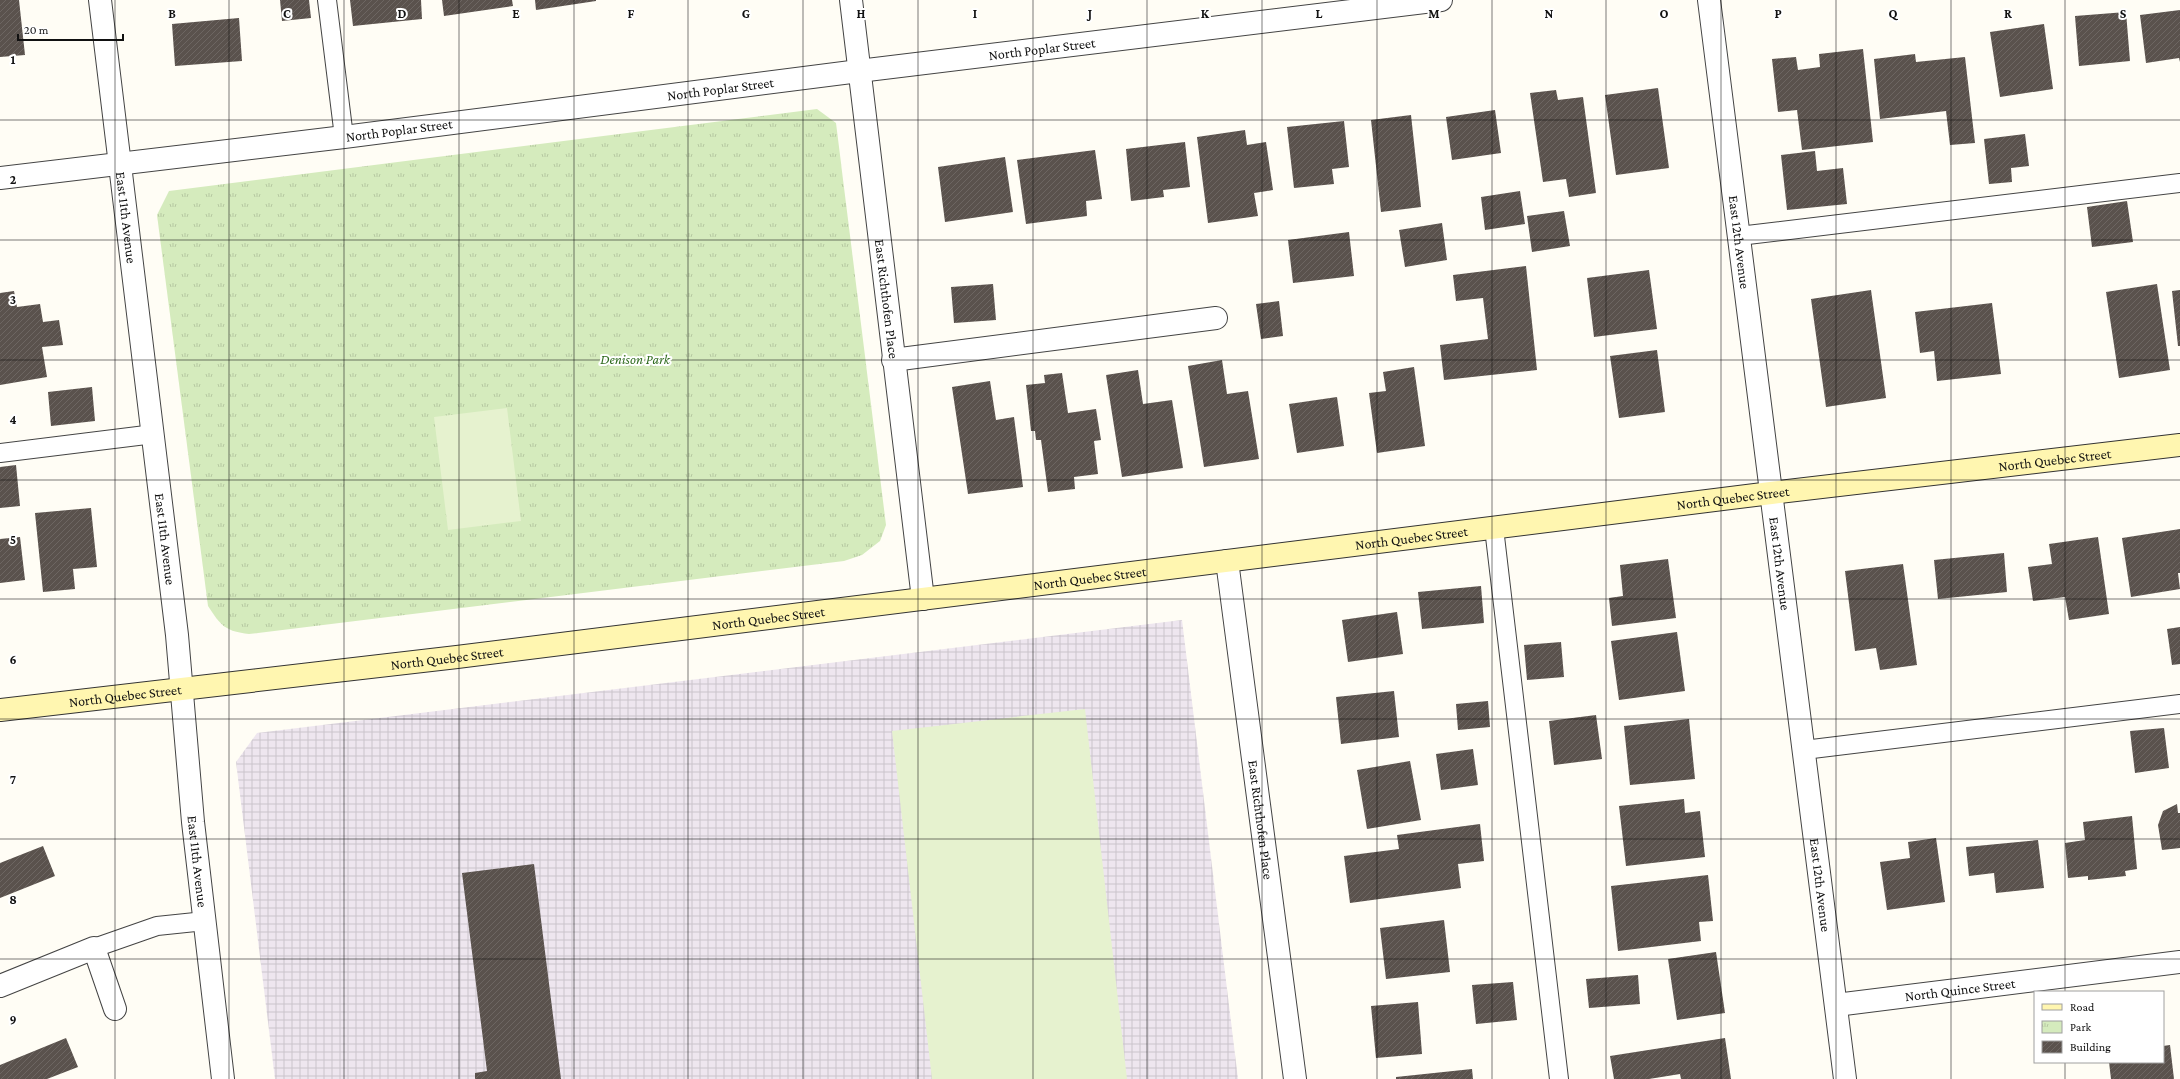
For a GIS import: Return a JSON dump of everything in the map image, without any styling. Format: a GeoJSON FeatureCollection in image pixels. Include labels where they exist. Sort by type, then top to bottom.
{"type":"FeatureCollection","features":[{"type":"Feature","properties":{"kind":"main road","name":"North Quebec Street"},"geometry":{"type":"LineString","coordinates":[[0,710],[180,690],[2180,444]]}},
{"type":"Feature","properties":{"kind":"street","name":"East 11th Avenue"},"geometry":{"type":"LineString","coordinates":[[100,0],[119,163],[154,434],[177,635],[180,690],[223,1079]]}},
{"type":"Feature","properties":{"kind":"street","name":"East Richthofen Place"},"geometry":{"type":"LineString","coordinates":[[851,0],[893,360],[923,599]]}},
{"type":"Feature","properties":{"kind":"street","name":"North Poplar Street"},"geometry":{"type":"LineString","coordinates":[[0,178],[344,137],[859,71],[1441,0]]}},
{"type":"Feature","properties":{"kind":"street","name":"East 12th Avenue"},"geometry":{"type":"LineString","coordinates":[[1709,0],[1845,1079]]}},
{"type":"Feature","properties":{"kind":"street"},"geometry":{"type":"LineString","coordinates":[[893,360],[1216,318]]}},
{"type":"Feature","properties":{"kind":"street","name":"East Richthofen Place"},"geometry":{"type":"LineString","coordinates":[[1228,561],[1295,1079]]}},
{"type":"Feature","properties":{"kind":"street"},"geometry":{"type":"LineString","coordinates":[[0,986],[94,948],[115,1009]]}},
{"type":"Feature","properties":{"kind":"street","name":"North Quince Street"},"geometry":{"type":"LineString","coordinates":[[1836,1005],[2180,962]]}},
{"type":"Feature","properties":{"kind":"lane"},"geometry":{"type":"LineString","coordinates":[[327,0],[344,137]]}},
{"type":"Feature","properties":{"kind":"lane"},"geometry":{"type":"LineString","coordinates":[[1739,236],[2180,183]]}},
{"type":"Feature","properties":{"kind":"lane"},"geometry":{"type":"LineString","coordinates":[[0,453],[154,434]]}},
{"type":"Feature","properties":{"kind":"lane"},"geometry":{"type":"LineString","coordinates":[[1494,528],[1559,1079]]}},
{"type":"Feature","properties":{"kind":"lane"},"geometry":{"type":"LineString","coordinates":[[1804,750],[2180,704]]}},
{"type":"Feature","properties":{"kind":"lane"},"geometry":{"type":"LineString","coordinates":[[94,948],[157,926],[205,921]]}},
{"type":"Feature","properties":{"kind":"shaded area"},"geometry":{"type":"Polygon","coordinates":[[[1182,620],[1238,1079],[275,1079],[236,762],[257,733],[1182,620]]]}},
{"type":"Feature","properties":{"kind":"green space","name":"Denison Park"},"geometry":{"type":"Polygon","coordinates":[[[817,109],[836,123],[886,525],[880,541],[862,555],[844,561],[249,634],[234,631],[220,623],[208,606],[157,215],[169,191],[817,109]]]}},
{"type":"Feature","properties":{"kind":"green space"},"geometry":{"type":"Polygon","coordinates":[[[507,408],[521,521],[448,530],[434,417],[507,408]]]}},
{"type":"Feature","properties":{"kind":"green space"},"geometry":{"type":"Polygon","coordinates":[[[1085,709],[1127,1079],[932,1079],[892,731],[1085,709]]]}},
{"type":"Feature","properties":{"kind":"building"},"geometry":{"type":"Polygon","coordinates":[[[0,0],[19,0],[25,55],[0,57],[0,0]]]}},
{"type":"Feature","properties":{"kind":"building"},"geometry":{"type":"Polygon","coordinates":[[[280,0],[309,0],[311,18],[282,21],[280,0]]]}},
{"type":"Feature","properties":{"kind":"building"},"geometry":{"type":"Polygon","coordinates":[[[350,0],[421,0],[422,19],[353,26],[350,0]]]}},
{"type":"Feature","properties":{"kind":"building"},"geometry":{"type":"Polygon","coordinates":[[[442,0],[512,0],[513,6],[444,16],[442,0]]]}},
{"type":"Feature","properties":{"kind":"building"},"geometry":{"type":"Polygon","coordinates":[[[535,0],[596,0],[596,1],[536,10],[535,0]]]}},
{"type":"Feature","properties":{"kind":"building"},"geometry":{"type":"Polygon","coordinates":[[[2180,10],[2180,62],[2179,58],[2146,63],[2140,15],[2180,10]]]}},
{"type":"Feature","properties":{"kind":"building"},"geometry":{"type":"Polygon","coordinates":[[[2126,12],[2130,61],[2079,66],[2075,16],[2126,12]]]}},
{"type":"Feature","properties":{"kind":"building"},"geometry":{"type":"Polygon","coordinates":[[[239,18],[242,61],[175,66],[172,24],[239,18]]]}},
{"type":"Feature","properties":{"kind":"building"},"geometry":{"type":"Polygon","coordinates":[[[2044,24],[2053,89],[2000,97],[1990,32],[2044,24]]]}},
{"type":"Feature","properties":{"kind":"building"},"geometry":{"type":"Polygon","coordinates":[[[1863,49],[1873,142],[1802,150],[1797,110],[1778,112],[1772,59],[1796,57],[1798,70],[1820,67],[1819,54],[1863,49]]]}},
{"type":"Feature","properties":{"kind":"building"},"geometry":{"type":"Polygon","coordinates":[[[1915,54],[1916,62],[1965,57],[1975,143],[1950,145],[1946,111],[1880,119],[1874,59],[1915,54]]]}},
{"type":"Feature","properties":{"kind":"building"},"geometry":{"type":"Polygon","coordinates":[[[1658,88],[1669,168],[1616,175],[1605,95],[1658,88]]]}},
{"type":"Feature","properties":{"kind":"building"},"geometry":{"type":"Polygon","coordinates":[[[1556,90],[1558,100],[1583,97],[1596,193],[1569,197],[1566,179],[1543,182],[1530,93],[1556,90]]]}},
{"type":"Feature","properties":{"kind":"building"},"geometry":{"type":"Polygon","coordinates":[[[1495,110],[1501,153],[1452,160],[1446,117],[1495,110]]]}},
{"type":"Feature","properties":{"kind":"building"},"geometry":{"type":"Polygon","coordinates":[[[1411,115],[1421,207],[1381,212],[1371,120],[1411,115]]]}},
{"type":"Feature","properties":{"kind":"building"},"geometry":{"type":"Polygon","coordinates":[[[1344,121],[1349,167],[1332,169],[1334,184],[1294,188],[1287,127],[1344,121]]]}},
{"type":"Feature","properties":{"kind":"building"},"geometry":{"type":"Polygon","coordinates":[[[1245,130],[1247,145],[1266,142],[1273,190],[1254,193],[1258,216],[1208,223],[1197,137],[1245,130]]]}},
{"type":"Feature","properties":{"kind":"building"},"geometry":{"type":"Polygon","coordinates":[[[2025,134],[2029,166],[2011,168],[2012,182],[1989,184],[1984,139],[2025,134]]]}},
{"type":"Feature","properties":{"kind":"building"},"geometry":{"type":"Polygon","coordinates":[[[1185,142],[1190,187],[1163,190],[1164,197],[1131,201],[1126,149],[1185,142]]]}},
{"type":"Feature","properties":{"kind":"building"},"geometry":{"type":"Polygon","coordinates":[[[1095,150],[1102,199],[1086,201],[1087,216],[1026,224],[1017,160],[1095,150]]]}},
{"type":"Feature","properties":{"kind":"building"},"geometry":{"type":"Polygon","coordinates":[[[1815,151],[1817,171],[1843,168],[1847,204],[1787,210],[1781,155],[1815,151]]]}},
{"type":"Feature","properties":{"kind":"building"},"geometry":{"type":"Polygon","coordinates":[[[1005,157],[1013,212],[945,222],[938,167],[1005,157]]]}},
{"type":"Feature","properties":{"kind":"building"},"geometry":{"type":"Polygon","coordinates":[[[1520,191],[1525,224],[1485,230],[1481,197],[1520,191]]]}},
{"type":"Feature","properties":{"kind":"building"},"geometry":{"type":"Polygon","coordinates":[[[2127,201],[2133,242],[2092,247],[2087,207],[2127,201]]]}},
{"type":"Feature","properties":{"kind":"building"},"geometry":{"type":"Polygon","coordinates":[[[1564,211],[1570,246],[1532,252],[1527,216],[1564,211]]]}},
{"type":"Feature","properties":{"kind":"building"},"geometry":{"type":"Polygon","coordinates":[[[1442,223],[1447,260],[1405,267],[1399,230],[1442,223]]]}},
{"type":"Feature","properties":{"kind":"building"},"geometry":{"type":"Polygon","coordinates":[[[1349,232],[1354,276],[1293,283],[1288,240],[1349,232]]]}},
{"type":"Feature","properties":{"kind":"building"},"geometry":{"type":"Polygon","coordinates":[[[1526,266],[1537,370],[1444,380],[1440,345],[1488,339],[1483,298],[1456,301],[1453,275],[1526,266]]]}},
{"type":"Feature","properties":{"kind":"building"},"geometry":{"type":"Polygon","coordinates":[[[1649,270],[1657,329],[1594,337],[1587,278],[1649,270]]]}},
{"type":"Feature","properties":{"kind":"building"},"geometry":{"type":"Polygon","coordinates":[[[993,284],[996,320],[954,323],[951,287],[993,284]]]}},
{"type":"Feature","properties":{"kind":"building"},"geometry":{"type":"Polygon","coordinates":[[[2157,284],[2170,370],[2119,378],[2106,292],[2157,284]]]}},
{"type":"Feature","properties":{"kind":"building"},"geometry":{"type":"Polygon","coordinates":[[[1871,290],[1886,398],[1826,407],[1811,299],[1871,290]]]}},
{"type":"Feature","properties":{"kind":"building"},"geometry":{"type":"Polygon","coordinates":[[[2180,290],[2180,346],[2178,346],[2172,291],[2180,290]]]}},
{"type":"Feature","properties":{"kind":"building"},"geometry":{"type":"Polygon","coordinates":[[[14,291],[17,307],[40,304],[43,322],[59,320],[63,345],[42,347],[47,377],[0,385],[0,293],[14,291]]]}},
{"type":"Feature","properties":{"kind":"building"},"geometry":{"type":"Polygon","coordinates":[[[1279,301],[1283,336],[1261,339],[1256,304],[1279,301]]]}},
{"type":"Feature","properties":{"kind":"building"},"geometry":{"type":"Polygon","coordinates":[[[1992,303],[2001,374],[1937,381],[1934,351],[1920,353],[1915,312],[1992,303]]]}},
{"type":"Feature","properties":{"kind":"building"},"geometry":{"type":"Polygon","coordinates":[[[1657,350],[1665,412],[1619,418],[1610,356],[1657,350]]]}},
{"type":"Feature","properties":{"kind":"building"},"geometry":{"type":"Polygon","coordinates":[[[1222,360],[1227,394],[1248,391],[1259,459],[1204,467],[1188,366],[1222,360]]]}},
{"type":"Feature","properties":{"kind":"building"},"geometry":{"type":"Polygon","coordinates":[[[1414,367],[1425,446],[1377,453],[1369,393],[1386,391],[1383,372],[1414,367]]]}},
{"type":"Feature","properties":{"kind":"building"},"geometry":{"type":"Polygon","coordinates":[[[1138,370],[1143,404],[1172,400],[1183,468],[1122,477],[1106,375],[1138,370]]]}},
{"type":"Feature","properties":{"kind":"building"},"geometry":{"type":"Polygon","coordinates":[[[1062,373],[1068,413],[1096,409],[1101,440],[1094,441],[1098,474],[1074,477],[1075,489],[1048,492],[1041,440],[1036,440],[1035,431],[1031,431],[1026,385],[1045,383],[1044,375],[1062,373]]]}},
{"type":"Feature","properties":{"kind":"building"},"geometry":{"type":"Polygon","coordinates":[[[990,381],[996,420],[1014,417],[1023,487],[968,494],[952,387],[990,381]]]}},
{"type":"Feature","properties":{"kind":"building"},"geometry":{"type":"Polygon","coordinates":[[[92,387],[95,421],[51,426],[48,392],[92,387]]]}},
{"type":"Feature","properties":{"kind":"building"},"geometry":{"type":"Polygon","coordinates":[[[1337,397],[1344,446],[1297,453],[1289,404],[1337,397]]]}},
{"type":"Feature","properties":{"kind":"building"},"geometry":{"type":"Polygon","coordinates":[[[16,465],[20,506],[0,508],[0,467],[16,465]]]}},
{"type":"Feature","properties":{"kind":"building"},"geometry":{"type":"Polygon","coordinates":[[[91,508],[97,567],[73,569],[75,589],[43,592],[35,513],[91,508]]]}},
{"type":"Feature","properties":{"kind":"building"},"geometry":{"type":"Polygon","coordinates":[[[2180,529],[2180,573],[2178,573],[2180,589],[2131,597],[2122,538],[2180,529]]]}},
{"type":"Feature","properties":{"kind":"building"},"geometry":{"type":"Polygon","coordinates":[[[20,537],[25,580],[0,583],[0,539],[20,537]]]}},
{"type":"Feature","properties":{"kind":"building"},"geometry":{"type":"Polygon","coordinates":[[[2098,537],[2109,614],[2069,620],[2065,597],[2033,601],[2028,567],[2052,564],[2049,544],[2098,537]]]}},
{"type":"Feature","properties":{"kind":"building"},"geometry":{"type":"Polygon","coordinates":[[[2004,553],[2007,592],[1938,599],[1934,560],[2004,553]]]}},
{"type":"Feature","properties":{"kind":"building"},"geometry":{"type":"Polygon","coordinates":[[[1668,559],[1676,618],[1612,626],[1609,598],[1623,596],[1620,565],[1668,559]]]}},
{"type":"Feature","properties":{"kind":"building"},"geometry":{"type":"Polygon","coordinates":[[[1903,564],[1917,665],[1880,670],[1876,648],[1855,651],[1845,571],[1903,564]]]}},
{"type":"Feature","properties":{"kind":"building"},"geometry":{"type":"Polygon","coordinates":[[[1481,586],[1484,623],[1422,629],[1418,592],[1481,586]]]}},
{"type":"Feature","properties":{"kind":"building"},"geometry":{"type":"Polygon","coordinates":[[[1397,612],[1403,654],[1348,662],[1342,620],[1397,612]]]}},
{"type":"Feature","properties":{"kind":"building"},"geometry":{"type":"Polygon","coordinates":[[[2180,627],[2180,664],[2172,665],[2167,629],[2180,627]]]}},
{"type":"Feature","properties":{"kind":"building"},"geometry":{"type":"Polygon","coordinates":[[[1677,632],[1685,691],[1619,700],[1611,641],[1677,632]]]}},
{"type":"Feature","properties":{"kind":"building"},"geometry":{"type":"Polygon","coordinates":[[[1561,642],[1564,677],[1527,680],[1524,645],[1561,642]]]}},
{"type":"Feature","properties":{"kind":"building"},"geometry":{"type":"Polygon","coordinates":[[[1394,691],[1399,737],[1341,744],[1336,697],[1394,691]]]}},
{"type":"Feature","properties":{"kind":"building"},"geometry":{"type":"Polygon","coordinates":[[[1488,701],[1490,727],[1458,730],[1456,704],[1488,701]]]}},
{"type":"Feature","properties":{"kind":"building"},"geometry":{"type":"Polygon","coordinates":[[[1596,715],[1602,759],[1554,765],[1549,721],[1596,715]]]}},
{"type":"Feature","properties":{"kind":"building"},"geometry":{"type":"Polygon","coordinates":[[[1689,719],[1695,779],[1630,785],[1624,726],[1689,719]]]}},
{"type":"Feature","properties":{"kind":"building"},"geometry":{"type":"Polygon","coordinates":[[[2164,728],[2169,768],[2135,773],[2130,731],[2164,728]]]}},
{"type":"Feature","properties":{"kind":"building"},"geometry":{"type":"Polygon","coordinates":[[[1473,749],[1478,785],[1441,790],[1436,754],[1473,749]]]}},
{"type":"Feature","properties":{"kind":"building"},"geometry":{"type":"Polygon","coordinates":[[[1410,761],[1421,820],[1367,829],[1357,770],[1410,761]]]}},
{"type":"Feature","properties":{"kind":"building"},"geometry":{"type":"Polygon","coordinates":[[[1684,799],[1685,813],[1700,811],[1705,857],[1626,866],[1619,806],[1684,799]]]}},
{"type":"Feature","properties":{"kind":"building"},"geometry":{"type":"Polygon","coordinates":[[[2177,804],[2178,813],[2180,813],[2180,848],[2162,850],[2158,825],[2163,811],[2177,804]]]}},
{"type":"Feature","properties":{"kind":"building"},"geometry":{"type":"Polygon","coordinates":[[[2132,816],[2137,869],[2125,871],[2126,876],[2088,880],[2088,876],[2068,878],[2065,843],[2085,840],[2083,822],[2132,816]]]}},
{"type":"Feature","properties":{"kind":"building"},"geometry":{"type":"Polygon","coordinates":[[[1480,824],[1484,861],[1458,864],[1461,888],[1350,903],[1344,856],[1399,849],[1397,835],[1480,824]]]}},
{"type":"Feature","properties":{"kind":"building"},"geometry":{"type":"Polygon","coordinates":[[[1936,838],[1945,902],[1887,910],[1880,862],[1910,858],[1908,842],[1936,838]]]}},
{"type":"Feature","properties":{"kind":"building"},"geometry":{"type":"Polygon","coordinates":[[[2038,840],[2044,888],[1996,893],[1994,873],[1969,876],[1966,847],[2038,840]]]}},
{"type":"Feature","properties":{"kind":"building"},"geometry":{"type":"Polygon","coordinates":[[[43,846],[55,876],[0,898],[0,863],[43,846]]]}},
{"type":"Feature","properties":{"kind":"building"},"geometry":{"type":"Polygon","coordinates":[[[534,864],[561,1079],[475,1079],[475,1073],[487,1071],[462,873],[534,864]]]}},
{"type":"Feature","properties":{"kind":"building"},"geometry":{"type":"Polygon","coordinates":[[[1708,875],[1713,921],[1699,922],[1701,941],[1618,951],[1611,886],[1708,875]]]}},
{"type":"Feature","properties":{"kind":"building"},"geometry":{"type":"Polygon","coordinates":[[[1444,920],[1450,972],[1386,979],[1380,928],[1444,920]]]}},
{"type":"Feature","properties":{"kind":"building"},"geometry":{"type":"Polygon","coordinates":[[[1716,952],[1725,1013],[1677,1020],[1668,959],[1716,952]]]}},
{"type":"Feature","properties":{"kind":"building"},"geometry":{"type":"Polygon","coordinates":[[[1638,975],[1640,1004],[1589,1008],[1586,979],[1638,975]]]}},
{"type":"Feature","properties":{"kind":"building"},"geometry":{"type":"Polygon","coordinates":[[[1513,982],[1517,1020],[1476,1024],[1472,985],[1513,982]]]}},
{"type":"Feature","properties":{"kind":"building"},"geometry":{"type":"Polygon","coordinates":[[[1418,1002],[1422,1054],[1376,1058],[1371,1006],[1418,1002]]]}},
{"type":"Feature","properties":{"kind":"building"},"geometry":{"type":"Polygon","coordinates":[[[66,1038],[78,1067],[47,1079],[0,1079],[0,1065],[66,1038]]]}},
{"type":"Feature","properties":{"kind":"building"},"geometry":{"type":"Polygon","coordinates":[[[1725,1038],[1731,1079],[1681,1079],[1680,1074],[1649,1079],[1614,1079],[1610,1056],[1725,1038]]]}},
{"type":"Feature","properties":{"kind":"building"},"geometry":{"type":"Polygon","coordinates":[[[2170,1045],[2174,1079],[2111,1079],[2109,1063],[2164,1063],[2164,1046],[2170,1045]]]}},
{"type":"Feature","properties":{"kind":"building"},"geometry":{"type":"Polygon","coordinates":[[[1472,1069],[1473,1079],[1396,1079],[1396,1077],[1472,1069]]]}}]}
